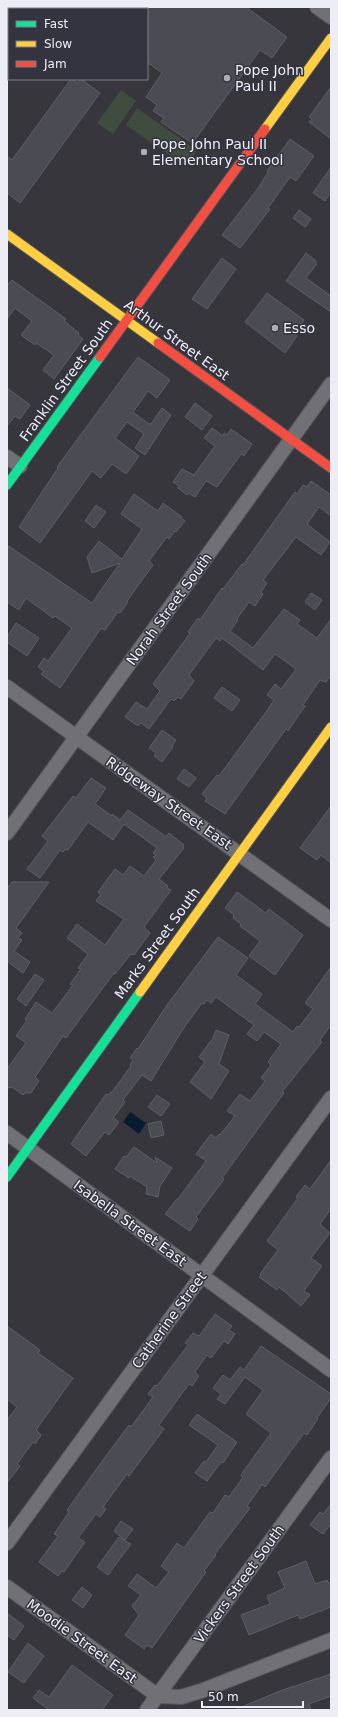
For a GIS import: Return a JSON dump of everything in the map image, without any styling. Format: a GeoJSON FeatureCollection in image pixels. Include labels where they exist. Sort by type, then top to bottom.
{"type":"FeatureCollection","features":[{"type":"Feature","properties":{"kind":"street"},"geometry":{"type":"LineString","coordinates":[[317,7],[331,17]]}},
{"type":"Feature","properties":{"kind":"street","name":"Franklin Street South"},"geometry":{"type":"LineString","coordinates":[[7,485],[331,38]]}},
{"type":"Feature","properties":{"kind":"street","name":"Arthur Street East"},"geometry":{"type":"LineString","coordinates":[[7,234],[331,468]]}},
{"type":"Feature","properties":{"kind":"street","name":"Norah Street South"},"geometry":{"type":"LineString","coordinates":[[7,833],[331,384]]}},
{"type":"Feature","properties":{"kind":"street"},"geometry":{"type":"LineString","coordinates":[[7,457],[20,466]]}},
{"type":"Feature","properties":{"kind":"street","name":"Ridgeway Street East"},"geometry":{"type":"LineString","coordinates":[[7,686],[331,920]]}},
{"type":"Feature","properties":{"kind":"street","name":"Marks Street South"},"geometry":{"type":"LineString","coordinates":[[7,1177],[331,727]]}},
{"type":"Feature","properties":{"kind":"street","name":"Catherine Street"},"geometry":{"type":"LineString","coordinates":[[7,1543],[331,1098]]}},
{"type":"Feature","properties":{"kind":"street","name":"Isabella Street East"},"geometry":{"type":"LineString","coordinates":[[7,1134],[331,1370]]}},
{"type":"Feature","properties":{"kind":"street","name":"Vickers Street South"},"geometry":{"type":"LineString","coordinates":[[147,1710],[331,1458]]}},
{"type":"Feature","properties":{"kind":"street","name":"Moodie Street East"},"geometry":{"type":"LineString","coordinates":[[7,1587],[158,1696]]}},
{"type":"Feature","properties":{"kind":"street"},"geometry":{"type":"LineString","coordinates":[[158,1696],[181,1697],[201,1691],[331,1640]]}},
{"type":"Feature","properties":{"kind":"green space"},"geometry":{"type":"Polygon","coordinates":[[[121,90],[136,101],[113,134],[97,123],[121,90]]]}},
{"type":"Feature","properties":{"kind":"green space"},"geometry":{"type":"Polygon","coordinates":[[[137,108],[197,150],[186,167],[126,125],[137,108]]]}},
{"type":"Feature","properties":{"kind":"water"},"geometry":{"type":"Polygon","coordinates":[[[130,1112],[146,1123],[139,1134],[123,1122],[130,1112]]]}},
{"type":"Feature","properties":{"kind":"building"},"geometry":{"type":"Polygon","coordinates":[[[246,7],[287,37],[272,58],[260,50],[194,141],[189,141],[161,122],[164,118],[153,111],[157,105],[146,97],[162,73],[148,63],[147,8],[246,7]]]}},
{"type":"Feature","properties":{"kind":"building"},"geometry":{"type":"Polygon","coordinates":[[[70,80],[78,83],[82,80],[100,93],[20,203],[7,193],[7,156],[12,160],[70,80]]]}},
{"type":"Feature","properties":{"kind":"building"},"geometry":{"type":"Polygon","coordinates":[[[331,87],[331,139],[309,122],[312,119],[309,117],[331,87]]]}},
{"type":"Feature","properties":{"kind":"building"},"geometry":{"type":"Polygon","coordinates":[[[290,139],[314,156],[296,181],[290,177],[268,208],[270,209],[240,248],[222,235],[259,187],[268,172],[267,171],[290,139]]]}},
{"type":"Feature","properties":{"kind":"building"},"geometry":{"type":"Polygon","coordinates":[[[331,167],[331,192],[325,201],[313,193],[331,167]]]}},
{"type":"Feature","properties":{"kind":"building"},"geometry":{"type":"Polygon","coordinates":[[[299,210],[311,219],[305,227],[293,218],[299,210]]]}},
{"type":"Feature","properties":{"kind":"building"},"geometry":{"type":"Polygon","coordinates":[[[306,253],[316,261],[316,265],[306,278],[331,296],[331,312],[286,281],[306,253]]]}},
{"type":"Feature","properties":{"kind":"building"},"geometry":{"type":"Polygon","coordinates":[[[222,258],[236,269],[207,309],[192,299],[222,258]]]}},
{"type":"Feature","properties":{"kind":"building"},"geometry":{"type":"Polygon","coordinates":[[[12,280],[66,319],[64,321],[79,333],[78,335],[83,339],[54,379],[43,370],[54,355],[36,343],[35,345],[21,335],[32,321],[15,308],[7,319],[7,286],[12,280]]]}},
{"type":"Feature","properties":{"kind":"building","name":"Esso"},"geometry":{"type":"Polygon","coordinates":[[[267,293],[304,320],[294,333],[297,336],[285,353],[245,322],[267,293]]]}},
{"type":"Feature","properties":{"kind":"building"},"geometry":{"type":"Polygon","coordinates":[[[138,357],[170,380],[157,398],[148,391],[133,412],[149,424],[151,424],[162,408],[171,415],[145,455],[135,448],[144,434],[127,422],[115,438],[139,456],[126,474],[112,464],[101,478],[92,471],[40,543],[19,527],[58,468],[57,467],[138,357]]]}},
{"type":"Feature","properties":{"kind":"building"},"geometry":{"type":"Polygon","coordinates":[[[7,388],[30,405],[20,419],[15,416],[7,426],[7,388]]]}},
{"type":"Feature","properties":{"kind":"building"},"geometry":{"type":"Polygon","coordinates":[[[195,403],[212,416],[202,430],[185,417],[195,403]]]}},
{"type":"Feature","properties":{"kind":"building"},"geometry":{"type":"Polygon","coordinates":[[[212,428],[223,436],[224,433],[227,435],[231,429],[252,444],[244,456],[241,454],[217,487],[206,481],[195,497],[188,493],[187,495],[173,482],[182,469],[194,475],[215,446],[204,438],[212,428]]]}},
{"type":"Feature","properties":{"kind":"building"},"geometry":{"type":"Polygon","coordinates":[[[311,481],[331,495],[331,516],[319,507],[307,524],[330,542],[321,555],[296,537],[263,580],[267,583],[261,592],[263,594],[255,606],[249,602],[230,631],[253,648],[284,609],[300,620],[297,624],[317,638],[331,619],[331,675],[326,682],[320,680],[288,731],[286,729],[225,814],[205,801],[207,798],[202,794],[217,775],[219,776],[274,700],[267,695],[275,684],[281,689],[296,669],[275,654],[263,670],[222,638],[220,641],[216,638],[189,675],[194,681],[181,699],[178,697],[174,701],[171,699],[149,729],[141,723],[138,726],[125,717],[136,702],[147,709],[160,691],[153,684],[190,633],[188,632],[198,618],[200,620],[222,588],[223,589],[242,564],[243,565],[295,492],[297,494],[303,485],[307,487],[311,481]]]}},
{"type":"Feature","properties":{"kind":"building"},"geometry":{"type":"Polygon","coordinates":[[[134,494],[158,511],[163,503],[185,521],[169,539],[167,537],[163,542],[149,561],[153,565],[127,601],[128,602],[120,613],[118,612],[105,630],[101,628],[60,688],[41,674],[44,671],[38,667],[44,658],[48,661],[72,628],[55,616],[53,618],[26,598],[19,610],[7,602],[7,545],[92,603],[120,563],[92,573],[87,557],[99,541],[122,559],[142,529],[121,514],[134,494]]]}},
{"type":"Feature","properties":{"kind":"building"},"geometry":{"type":"Polygon","coordinates":[[[96,505],[106,512],[94,528],[85,521],[96,505]]]}},
{"type":"Feature","properties":{"kind":"building"},"geometry":{"type":"Polygon","coordinates":[[[311,593],[322,600],[315,610],[305,602],[311,593]]]}},
{"type":"Feature","properties":{"kind":"building"},"geometry":{"type":"Polygon","coordinates":[[[16,623],[39,638],[27,656],[7,642],[7,637],[16,623]]]}},
{"type":"Feature","properties":{"kind":"building"},"geometry":{"type":"Polygon","coordinates":[[[222,687],[240,700],[232,711],[214,698],[222,687]]]}},
{"type":"Feature","properties":{"kind":"building"},"geometry":{"type":"Polygon","coordinates":[[[162,730],[176,740],[172,746],[173,747],[162,762],[154,756],[156,753],[149,748],[162,730]]]}},
{"type":"Feature","properties":{"kind":"building"},"geometry":{"type":"Polygon","coordinates":[[[184,769],[196,778],[189,787],[177,779],[184,769]]]}},
{"type":"Feature","properties":{"kind":"building"},"geometry":{"type":"Polygon","coordinates":[[[91,778],[106,788],[95,804],[120,820],[128,810],[165,836],[169,833],[184,845],[184,848],[159,879],[168,886],[167,888],[171,890],[144,927],[150,933],[134,955],[130,955],[115,974],[114,973],[66,1038],[63,1036],[35,1077],[39,1081],[31,1093],[25,1093],[23,1095],[12,1087],[7,1088],[7,1069],[26,1043],[16,1036],[27,1020],[25,1019],[36,1002],[52,1013],[73,985],[70,984],[81,969],[78,968],[88,954],[67,938],[77,924],[105,945],[124,919],[96,901],[101,894],[98,892],[115,869],[123,875],[130,866],[144,876],[156,860],[153,857],[156,855],[153,853],[157,848],[124,824],[113,840],[88,822],[68,850],[66,849],[63,852],[60,850],[40,878],[27,869],[48,841],[42,836],[73,796],[76,798],[91,778]]]}},
{"type":"Feature","properties":{"kind":"building"},"geometry":{"type":"Polygon","coordinates":[[[331,806],[331,863],[321,855],[317,860],[300,848],[331,806]]]}},
{"type":"Feature","properties":{"kind":"building"},"geometry":{"type":"Polygon","coordinates":[[[12,882],[49,882],[16,928],[22,933],[18,938],[22,940],[14,951],[30,962],[23,973],[7,961],[7,888],[12,882]]]}},
{"type":"Feature","properties":{"kind":"building"},"geometry":{"type":"Polygon","coordinates":[[[237,892],[266,913],[269,909],[303,935],[275,975],[249,956],[260,941],[240,926],[241,924],[233,918],[234,915],[225,908],[237,892]]]}},
{"type":"Feature","properties":{"kind":"building"},"geometry":{"type":"Polygon","coordinates":[[[218,937],[248,958],[236,975],[262,994],[255,1004],[293,1032],[297,1026],[299,1027],[313,1009],[305,1003],[331,967],[331,1025],[320,1040],[322,1042],[282,1092],[284,1093],[222,1178],[224,1179],[196,1217],[198,1219],[190,1231],[165,1214],[206,1161],[196,1154],[211,1134],[216,1138],[219,1134],[220,1135],[235,1116],[227,1111],[240,1094],[250,1101],[265,1081],[261,1078],[271,1065],[268,1062],[281,1044],[264,1032],[257,1041],[247,1034],[254,1025],[216,997],[211,1003],[207,1000],[204,1004],[202,1003],[183,1029],[151,1081],[142,1075],[123,1100],[125,1102],[113,1118],[119,1122],[109,1135],[105,1132],[86,1156],[71,1144],[106,1094],[108,1095],[112,1092],[131,1066],[130,1065],[133,1060],[130,1058],[137,1048],[138,1049],[167,1005],[218,937]]]}},
{"type":"Feature","properties":{"kind":"building"},"geometry":{"type":"Polygon","coordinates":[[[35,974],[44,980],[26,1006],[17,999],[35,974]]]}},
{"type":"Feature","properties":{"kind":"building"},"geometry":{"type":"Polygon","coordinates":[[[216,1030],[229,1035],[219,1064],[229,1071],[211,1099],[190,1082],[205,1062],[199,1057],[213,1038],[216,1030]]]}},
{"type":"Feature","properties":{"kind":"building"},"geometry":{"type":"Polygon","coordinates":[[[157,1095],[170,1104],[161,1116],[148,1107],[157,1095]]]}},
{"type":"Feature","properties":{"kind":"building"},"geometry":{"type":"Polygon","coordinates":[[[161,1121],[164,1135],[151,1138],[148,1124],[161,1121]]]}},
{"type":"Feature","properties":{"kind":"building"},"geometry":{"type":"Polygon","coordinates":[[[134,1147],[157,1163],[155,1157],[172,1168],[160,1186],[158,1197],[146,1194],[147,1187],[130,1176],[129,1178],[115,1169],[124,1156],[126,1157],[134,1147]]]}},
{"type":"Feature","properties":{"kind":"building"},"geometry":{"type":"Polygon","coordinates":[[[331,1160],[331,1209],[320,1224],[330,1233],[311,1258],[322,1266],[304,1291],[310,1295],[301,1306],[279,1287],[277,1290],[259,1277],[278,1250],[267,1241],[298,1198],[296,1197],[305,1185],[310,1189],[331,1160]]]}},
{"type":"Feature","properties":{"kind":"building"},"geometry":{"type":"Polygon","coordinates":[[[215,1314],[232,1326],[229,1330],[235,1334],[228,1344],[224,1341],[211,1358],[207,1355],[195,1372],[199,1376],[192,1386],[189,1384],[159,1425],[164,1429],[129,1476],[127,1474],[103,1507],[106,1509],[100,1517],[96,1514],[78,1538],[85,1542],[64,1572],[62,1571],[58,1576],[39,1562],[58,1536],[54,1534],[69,1512],[67,1510],[129,1425],[131,1427],[153,1397],[148,1394],[155,1385],[157,1386],[188,1345],[185,1343],[193,1333],[199,1336],[215,1314]]]}},
{"type":"Feature","properties":{"kind":"building"},"geometry":{"type":"Polygon","coordinates":[[[7,1326],[40,1350],[38,1353],[73,1378],[36,1430],[41,1435],[35,1444],[33,1442],[17,1464],[20,1466],[7,1483],[7,1420],[17,1407],[7,1399],[7,1326]]]}},
{"type":"Feature","properties":{"kind":"building"},"geometry":{"type":"Polygon","coordinates":[[[261,1346],[331,1394],[331,1398],[307,1435],[304,1433],[265,1487],[262,1484],[247,1506],[250,1508],[215,1554],[216,1555],[204,1571],[206,1572],[152,1648],[147,1645],[144,1649],[125,1635],[139,1615],[132,1606],[141,1595],[128,1586],[137,1574],[156,1588],[169,1572],[161,1566],[177,1543],[184,1548],[210,1512],[213,1513],[225,1495],[229,1497],[243,1477],[241,1476],[243,1472],[271,1433],[246,1414],[263,1390],[245,1377],[225,1404],[217,1399],[221,1394],[213,1388],[223,1375],[230,1380],[240,1367],[244,1370],[261,1346]]]}},
{"type":"Feature","properties":{"kind":"building"},"geometry":{"type":"Polygon","coordinates":[[[197,1414],[237,1442],[223,1463],[221,1462],[207,1481],[195,1473],[204,1461],[206,1462],[218,1445],[189,1425],[197,1414]]]}},
{"type":"Feature","properties":{"kind":"building"},"geometry":{"type":"Polygon","coordinates":[[[331,1504],[331,1524],[323,1534],[310,1525],[320,1512],[323,1514],[331,1504]]]}},
{"type":"Feature","properties":{"kind":"building"},"geometry":{"type":"Polygon","coordinates":[[[121,1521],[133,1529],[125,1540],[114,1531],[121,1521]]]}},
{"type":"Feature","properties":{"kind":"building"},"geometry":{"type":"Polygon","coordinates":[[[119,1537],[131,1544],[108,1575],[97,1567],[119,1537]]]}},
{"type":"Feature","properties":{"kind":"building"},"geometry":{"type":"Polygon","coordinates":[[[306,1561],[315,1584],[327,1580],[328,1583],[331,1582],[331,1607],[300,1619],[298,1615],[249,1635],[241,1615],[270,1604],[267,1596],[285,1588],[278,1572],[306,1561]]]}},
{"type":"Feature","properties":{"kind":"building"},"geometry":{"type":"Polygon","coordinates":[[[82,1587],[92,1595],[83,1608],[72,1600],[82,1587]]]}},
{"type":"Feature","properties":{"kind":"building"},"geometry":{"type":"Polygon","coordinates":[[[7,1613],[24,1626],[14,1640],[7,1635],[7,1613]]]}},
{"type":"Feature","properties":{"kind":"building"},"geometry":{"type":"Polygon","coordinates":[[[28,1643],[44,1656],[24,1683],[8,1672],[28,1643]]]}},
{"type":"Feature","properties":{"kind":"building"},"geometry":{"type":"Polygon","coordinates":[[[72,1665],[113,1695],[102,1710],[49,1710],[33,1698],[39,1690],[49,1697],[72,1665]]]}},
{"type":"Feature","properties":{"kind":"building"},"geometry":{"type":"Polygon","coordinates":[[[331,1674],[331,1696],[309,1704],[311,1710],[234,1710],[280,1691],[331,1674]]]}},
{"type":"Feature","properties":{"kind":"traffic: fast"},"geometry":{"type":"LineString","coordinates":[[7,485],[100,357]]}},
{"type":"Feature","properties":{"kind":"traffic: fast"},"geometry":{"type":"LineString","coordinates":[[7,1177],[140,992]]}},
{"type":"Feature","properties":{"kind":"traffic: slow"},"geometry":{"type":"LineString","coordinates":[[265,129],[331,38]]}},
{"type":"Feature","properties":{"kind":"traffic: slow"},"geometry":{"type":"LineString","coordinates":[[7,234],[158,343]]}},
{"type":"Feature","properties":{"kind":"traffic: slow"},"geometry":{"type":"LineString","coordinates":[[140,992],[331,727]]}},
{"type":"Feature","properties":{"kind":"traffic: jam"},"geometry":{"type":"LineString","coordinates":[[100,357],[265,129]]}},
{"type":"Feature","properties":{"kind":"traffic: jam"},"geometry":{"type":"LineString","coordinates":[[158,343],[331,468]]}},
{"type":"Feature","properties":{"kind":"place","name":"Pope John Paul II"},"geometry":{"type":"Point","coordinates":[227,78]}},
{"type":"Feature","properties":{"kind":"place","name":"Pope John Paul II Elementary School"},"geometry":{"type":"Point","coordinates":[144,152]}},
{"type":"Feature","properties":{"kind":"place","name":"Esso"},"geometry":{"type":"Point","coordinates":[275,328]}}]}
